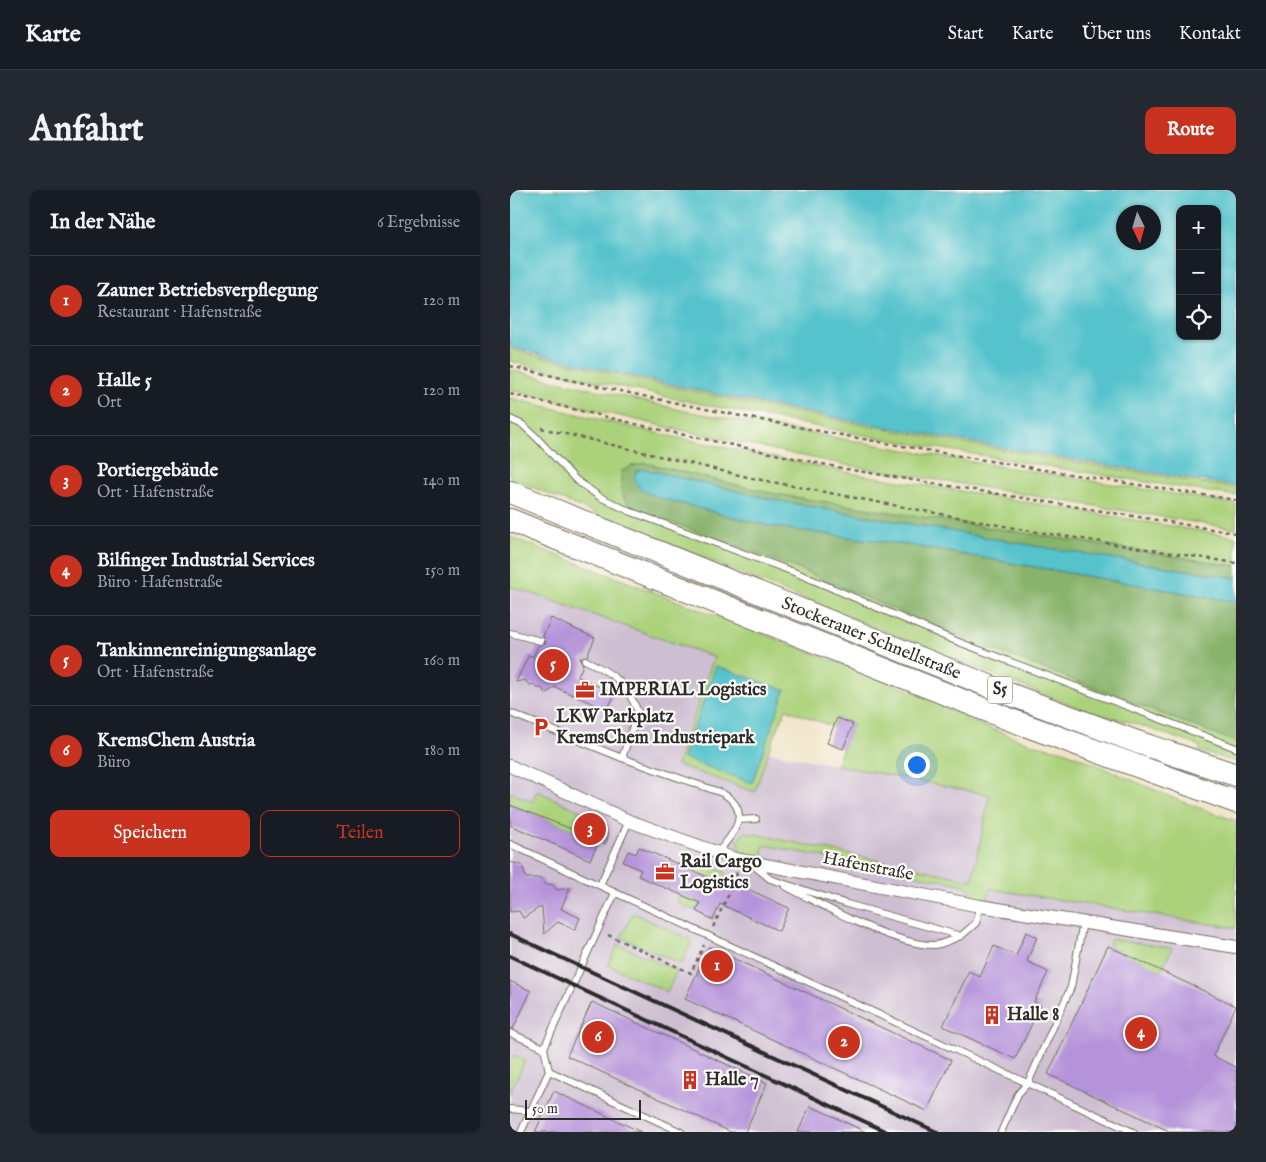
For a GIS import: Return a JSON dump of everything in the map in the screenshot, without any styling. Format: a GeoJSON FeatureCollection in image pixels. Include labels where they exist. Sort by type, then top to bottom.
{"type":"FeatureCollection","features":[{"type":"Feature","properties":{"kind":"highway","name":"Stockerauer Schnellstraße"},"geometry":{"type":"LineString","coordinates":[[510,492],[1009,694],[1137,742],[1236,775]]}},
{"type":"Feature","properties":{"kind":"highway","name":"Stockerauer Schnellstraße"},"geometry":{"type":"LineString","coordinates":[[510,520],[1011,720],[1236,802]]}},
{"type":"Feature","properties":{"kind":"street","name":"Hafenstraße"},"geometry":{"type":"LineString","coordinates":[[510,766],[629,821],[717,853],[749,862],[980,906],[1236,947]]}},
{"type":"Feature","properties":{"kind":"lane"},"geometry":{"type":"LineString","coordinates":[[510,419],[522,425],[576,480],[600,497],[629,512],[799,574],[951,639],[1236,748]]}},
{"type":"Feature","properties":{"kind":"lane"},"geometry":{"type":"LineString","coordinates":[[510,633],[541,641]]}},
{"type":"Feature","properties":{"kind":"lane"},"geometry":{"type":"LineString","coordinates":[[585,660],[613,674],[630,692],[638,712],[622,758]]}},
{"type":"Feature","properties":{"kind":"lane"},"geometry":{"type":"LineString","coordinates":[[510,712],[622,758],[734,800],[739,809],[739,820],[731,837],[717,853]]}},
{"type":"Feature","properties":{"kind":"lane"},"geometry":{"type":"LineString","coordinates":[[739,820],[756,819]]}},
{"type":"Feature","properties":{"kind":"lane"},"geometry":{"type":"LineString","coordinates":[[600,886],[629,821]]}},
{"type":"Feature","properties":{"kind":"lane"},"geometry":{"type":"LineString","coordinates":[[510,844],[1133,1132]]}},
{"type":"Feature","properties":{"kind":"lane"},"geometry":{"type":"LineString","coordinates":[[749,862],[770,879],[821,905],[913,944],[937,945],[961,936],[976,923],[980,906]]}},
{"type":"Feature","properties":{"kind":"lane"},"geometry":{"type":"LineString","coordinates":[[770,879],[848,904],[961,936]]}},
{"type":"Feature","properties":{"kind":"lane"},"geometry":{"type":"LineString","coordinates":[[521,1132],[550,1070],[544,1048],[615,893]]}},
{"type":"Feature","properties":{"kind":"lane"},"geometry":{"type":"LineString","coordinates":[[1001,1132],[1018,1094],[1028,1083],[1071,987],[1083,922]]}},
{"type":"Feature","properties":{"kind":"lane"},"geometry":{"type":"LineString","coordinates":[[510,1033],[544,1048]]}},
{"type":"Feature","properties":{"kind":"lane"},"geometry":{"type":"LineString","coordinates":[[550,1070],[680,1132]]}},
{"type":"Feature","properties":{"kind":"lane"},"geometry":{"type":"LineString","coordinates":[[510,1108],[531,1111]]}},
{"type":"Feature","properties":{"kind":"path"},"geometry":{"type":"LineString","coordinates":[[510,366],[686,406],[1072,475],[1236,500]]}},
{"type":"Feature","properties":{"kind":"path"},"geometry":{"type":"LineString","coordinates":[[510,394],[661,430],[846,469],[1236,533]]}},
{"type":"Feature","properties":{"kind":"path"},"geometry":{"type":"LineString","coordinates":[[522,425],[557,430],[765,481],[1025,530],[1236,563]]}},
{"type":"Feature","properties":{"kind":"shaded area"},"geometry":{"type":"Polygon","coordinates":[[[510,586],[714,657],[677,765],[755,792],[768,752],[991,795],[970,889],[988,899],[990,889],[1236,928],[1236,1132],[510,1132],[510,586]]]}},
{"type":"Feature","properties":{"kind":"green space"},"geometry":{"type":"Polygon","coordinates":[[[510,349],[690,391],[781,409],[963,443],[1236,488],[1236,496],[963,452],[690,402],[510,361],[510,349]]]}},
{"type":"Feature","properties":{"kind":"green space"},"geometry":{"type":"Polygon","coordinates":[[[510,370],[685,411],[973,462],[1236,504],[1236,529],[846,465],[662,426],[512,390],[510,370]]]}},
{"type":"Feature","properties":{"kind":"green space"},"geometry":{"type":"Polygon","coordinates":[[[510,398],[660,434],[845,472],[1236,537],[1236,566],[775,494],[645,463],[620,483],[801,570],[953,634],[1236,742],[1236,762],[1199,751],[1200,746],[1130,722],[1093,713],[1014,683],[771,586],[510,478],[510,398]]]}},
{"type":"Feature","properties":{"kind":"green space"},"geometry":{"type":"Polygon","coordinates":[[[645,463],[775,494],[1236,566],[1236,578],[1035,546],[774,500],[644,469],[659,498],[768,526],[908,545],[1236,602],[1236,742],[953,634],[801,570],[630,507],[621,490],[622,471],[631,466],[645,463]]]}},
{"type":"Feature","properties":{"kind":"green space"},"geometry":{"type":"Polygon","coordinates":[[[510,537],[967,712],[965,719],[1032,744],[1064,751],[1183,802],[1236,821],[1236,928],[990,889],[988,899],[979,898],[965,885],[764,845],[762,857],[740,852],[738,840],[745,832],[972,880],[990,795],[836,765],[853,724],[837,718],[833,727],[786,709],[768,752],[755,792],[677,765],[714,657],[510,586],[510,537]]]}},
{"type":"Feature","properties":{"kind":"green space"},"geometry":{"type":"Polygon","coordinates":[[[537,791],[591,816],[579,820],[574,830],[510,805],[510,792],[532,802],[537,791]]]}},
{"type":"Feature","properties":{"kind":"green space"},"geometry":{"type":"Polygon","coordinates":[[[707,865],[725,872],[729,886],[712,878],[696,911],[677,903],[691,870],[707,865]]]}},
{"type":"Feature","properties":{"kind":"green space"},"geometry":{"type":"Polygon","coordinates":[[[633,913],[692,940],[681,964],[621,937],[633,913]]]}},
{"type":"Feature","properties":{"kind":"green space"},"geometry":{"type":"Polygon","coordinates":[[[1111,939],[1172,948],[1161,971],[1108,946],[1111,939]]]}},
{"type":"Feature","properties":{"kind":"green space"},"geometry":{"type":"Polygon","coordinates":[[[618,944],[677,971],[667,992],[608,965],[618,944]]]}},
{"type":"Feature","properties":{"kind":"green space"},"geometry":{"type":"Polygon","coordinates":[[[514,1055],[525,1060],[510,1094],[510,1063],[514,1055]]]}},
{"type":"Feature","properties":{"kind":"water"},"geometry":{"type":"Polygon","coordinates":[[[510,190],[1236,190],[1236,486],[962,441],[780,407],[600,369],[510,347],[510,190]]]}},
{"type":"Feature","properties":{"kind":"water"},"geometry":{"type":"Polygon","coordinates":[[[644,469],[774,500],[1035,546],[1236,578],[1236,602],[908,545],[768,526],[659,498],[641,490],[634,480],[636,471],[644,469]]]}},
{"type":"Feature","properties":{"kind":"water"},"geometry":{"type":"Polygon","coordinates":[[[716,666],[785,690],[752,783],[683,758],[716,666]]]}},
{"type":"Feature","properties":{"kind":"building"},"geometry":{"type":"Polygon","coordinates":[[[551,618],[595,638],[587,656],[580,658],[583,665],[578,677],[615,694],[607,710],[555,687],[546,694],[542,688],[537,688],[533,684],[529,685],[525,680],[516,682],[529,655],[533,657],[538,646],[546,643],[543,636],[551,618]]]}},
{"type":"Feature","properties":{"kind":"building"},"geometry":{"type":"Polygon","coordinates":[[[837,718],[853,724],[843,749],[827,743],[837,718]]]}},
{"type":"Feature","properties":{"kind":"building"},"geometry":{"type":"Polygon","coordinates":[[[510,805],[574,830],[579,820],[591,816],[606,828],[608,837],[605,844],[599,841],[590,860],[510,825],[510,805]]]}},
{"type":"Feature","properties":{"kind":"building"},"geometry":{"type":"Polygon","coordinates":[[[639,847],[735,889],[737,884],[789,908],[779,931],[720,904],[713,920],[696,911],[700,903],[638,876],[641,870],[623,862],[628,851],[636,854],[639,847]]]}},
{"type":"Feature","properties":{"kind":"building"},"geometry":{"type":"Polygon","coordinates":[[[510,862],[522,865],[526,878],[541,878],[545,884],[553,885],[557,890],[570,888],[561,909],[580,918],[575,930],[558,922],[544,934],[542,906],[523,918],[519,911],[510,912],[510,862]]]}},
{"type":"Feature","properties":{"kind":"building","name":"Halle 8"},"geometry":{"type":"Polygon","coordinates":[[[1026,932],[1037,937],[1027,961],[1048,972],[1034,1002],[1041,1005],[1015,1059],[943,1026],[969,971],[980,977],[994,946],[1016,956],[1026,932]]]}},
{"type":"Feature","properties":{"kind":"building"},"geometry":{"type":"Polygon","coordinates":[[[1108,946],[1236,1006],[1213,1056],[1236,1067],[1236,1132],[1171,1132],[1048,1074],[1108,946]]]}},
{"type":"Feature","properties":{"kind":"building"},"geometry":{"type":"Polygon","coordinates":[[[709,947],[951,1060],[927,1111],[685,999],[709,947]]]}},
{"type":"Feature","properties":{"kind":"building"},"geometry":{"type":"Polygon","coordinates":[[[510,981],[531,991],[513,1029],[510,1028],[510,981]]]}},
{"type":"Feature","properties":{"kind":"building","name":"Halle 7"},"geometry":{"type":"Polygon","coordinates":[[[592,1002],[767,1083],[745,1132],[731,1132],[567,1056],[592,1002]]]}},
{"type":"Feature","properties":{"kind":"building"},"geometry":{"type":"Polygon","coordinates":[[[554,1091],[641,1132],[535,1132],[554,1091]]]}},
{"type":"Feature","properties":{"kind":"building"},"geometry":{"type":"Polygon","coordinates":[[[810,1106],[828,1114],[866,1132],[798,1132],[810,1106]]]}},
{"type":"Feature","properties":{"kind":"railway"},"geometry":{"type":"LineString","coordinates":[[510,934],[937,1132]]}},
{"type":"Feature","properties":{"kind":"railway"},"geometry":{"type":"LineString","coordinates":[[510,956],[887,1132]]}},
{"type":"Feature","properties":{"kind":"place","name":"Tankinnenreinigungsanlage"},"geometry":{"type":"Point","coordinates":[553,665]}},
{"type":"Feature","properties":{"kind":"place","name":"IMPERIAL Logistics"},"geometry":{"type":"Point","coordinates":[585,690]}},
{"type":"Feature","properties":{"kind":"place","name":"LKW Parkplatz KremsChem Industriepark"},"geometry":{"type":"Point","coordinates":[541,727]}},
{"type":"Feature","properties":{"kind":"place","name":"Portiergebäude"},"geometry":{"type":"Point","coordinates":[590,829]}},
{"type":"Feature","properties":{"kind":"place","name":"Rail Cargo Logistics"},"geometry":{"type":"Point","coordinates":[665,872]}},
{"type":"Feature","properties":{"kind":"place","name":"Zauner Betriebsverpflegung"},"geometry":{"type":"Point","coordinates":[717,966]}},
{"type":"Feature","properties":{"kind":"place","name":"Halle 8"},"geometry":{"type":"Point","coordinates":[992,1015]}},
{"type":"Feature","properties":{"kind":"place","name":"Bilfinger Industrial Services"},"geometry":{"type":"Point","coordinates":[1141,1033]}},
{"type":"Feature","properties":{"kind":"place","name":"KremsChem Austria"},"geometry":{"type":"Point","coordinates":[598,1037]}},
{"type":"Feature","properties":{"kind":"place","name":"Halle 5"},"geometry":{"type":"Point","coordinates":[844,1042]}},
{"type":"Feature","properties":{"kind":"place","name":"Halle 7"},"geometry":{"type":"Point","coordinates":[690,1080]}}]}
